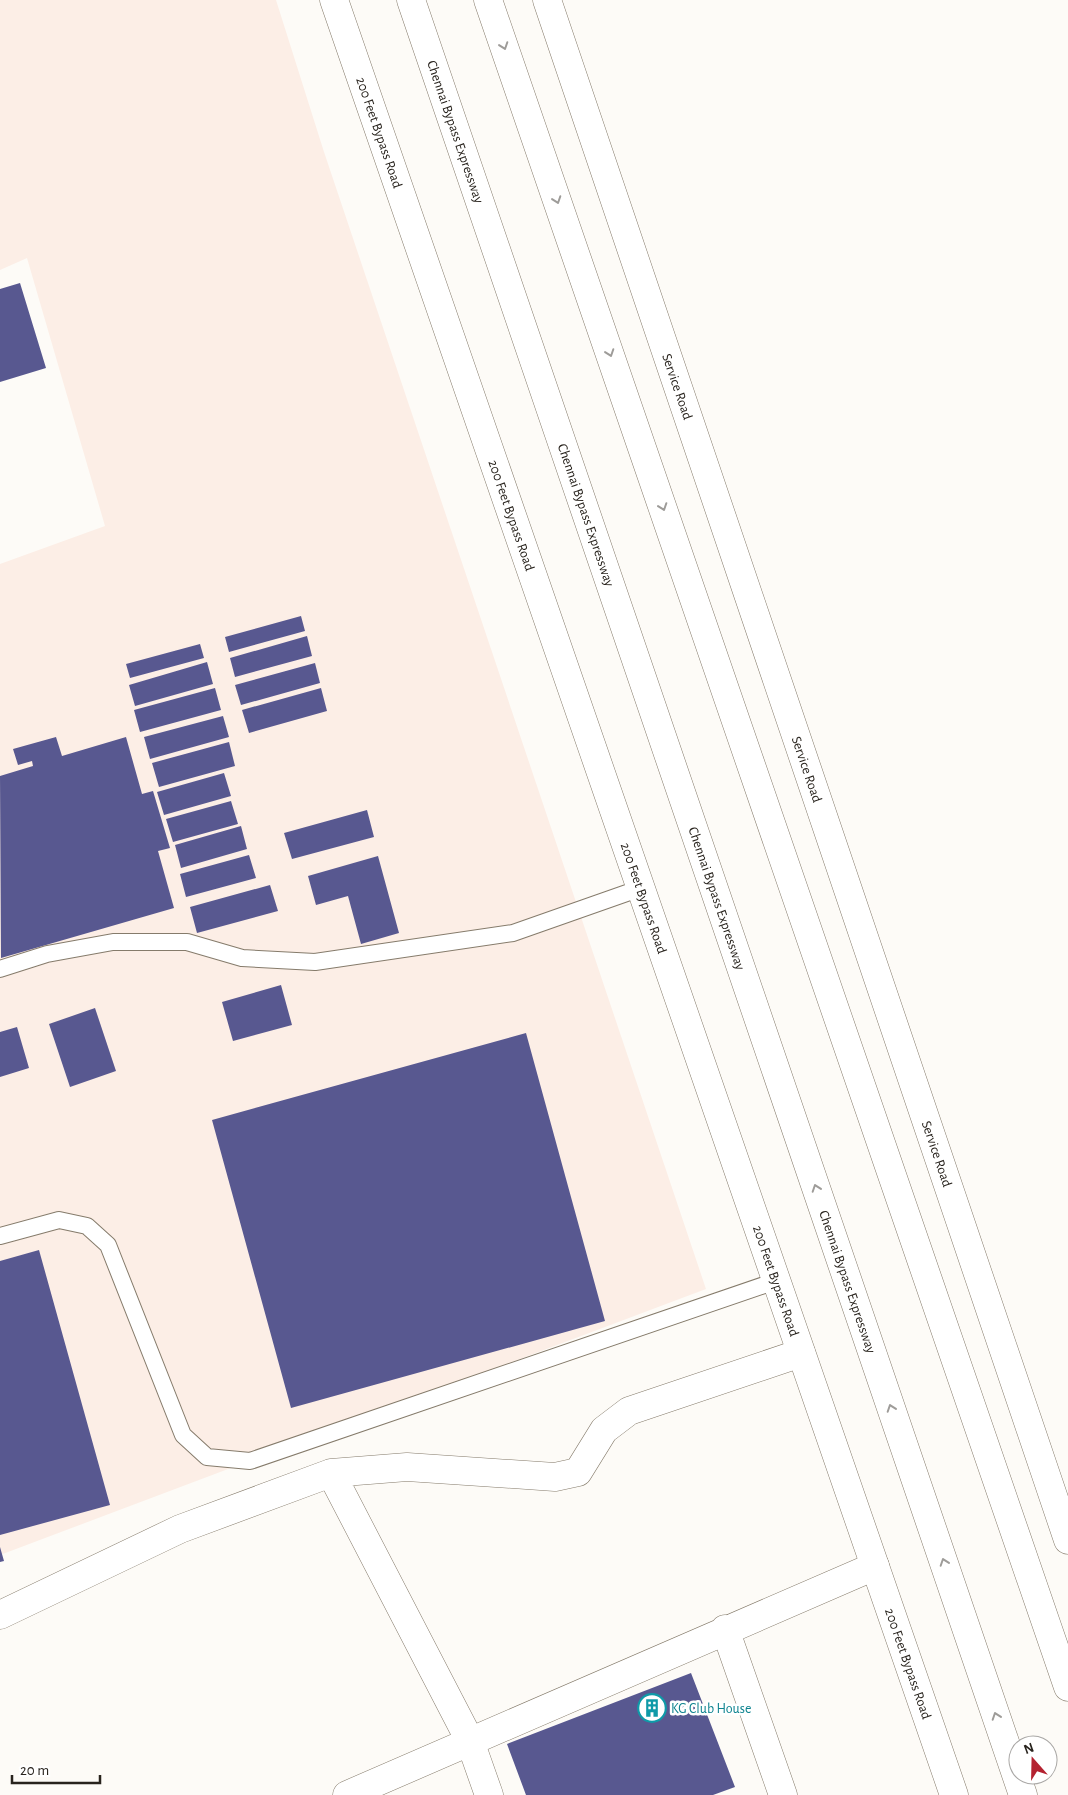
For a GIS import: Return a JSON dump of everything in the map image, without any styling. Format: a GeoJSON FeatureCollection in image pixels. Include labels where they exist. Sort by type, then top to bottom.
{"type":"FeatureCollection","features":[{"type":"Feature","properties":{"kind":"main road","name":"200 Feet Bypass Road"},"geometry":{"type":"LineString","coordinates":[[334,0],[954,1795]]}},
{"type":"Feature","properties":{"kind":"main road","name":"Chennai Bypass Expressway"},"geometry":{"type":"LineString","coordinates":[[411,0],[1023,1795]]}},
{"type":"Feature","properties":{"kind":"main road"},"geometry":{"type":"LineString","coordinates":[[488,0],[1068,1687]]}},
{"type":"Feature","properties":{"kind":"main road","name":"Service Road"},"geometry":{"type":"LineString","coordinates":[[547,0],[1068,1540]]}},
{"type":"Feature","properties":{"kind":"main road"},"geometry":{"type":"LineString","coordinates":[[0,1615],[180,1529],[331,1473],[407,1467],[555,1477],[578,1472],[604,1430],[629,1411],[802,1353]]}},
{"type":"Feature","properties":{"kind":"main road"},"geometry":{"type":"LineString","coordinates":[[331,1473],[470,1742],[489,1795]]}},
{"type":"Feature","properties":{"kind":"main road"},"geometry":{"type":"LineString","coordinates":[[347,1795],[725,1629],[875,1566]]}},
{"type":"Feature","properties":{"kind":"main road"},"geometry":{"type":"LineString","coordinates":[[725,1629],[781,1794]]}},
{"type":"Feature","properties":{"kind":"lane"},"geometry":{"type":"LineString","coordinates":[[0,969],[47,954],[113,942],[187,942],[242,958],[315,962],[514,933],[641,888]]}},
{"type":"Feature","properties":{"kind":"lane"},"geometry":{"type":"LineString","coordinates":[[0,1236],[59,1220],[87,1226],[94,1232],[108,1245],[183,1435],[207,1457],[250,1461],[776,1281]]}},
{"type":"Feature","properties":{"kind":"shaded area"},"geometry":{"type":"Polygon","coordinates":[[[0,0],[276,0],[324,152],[706,1289],[0,1555],[0,564],[105,526],[27,258],[0,270],[0,0]]]}},
{"type":"Feature","properties":{"kind":"building"},"geometry":{"type":"Polygon","coordinates":[[[20,283],[46,368],[0,382],[0,289],[20,283]]]}},
{"type":"Feature","properties":{"kind":"building"},"geometry":{"type":"Polygon","coordinates":[[[301,616],[305,631],[229,652],[225,637],[301,616]]]}},
{"type":"Feature","properties":{"kind":"building"},"geometry":{"type":"Polygon","coordinates":[[[307,636],[312,656],[235,677],[230,658],[307,636]]]}},
{"type":"Feature","properties":{"kind":"building"},"geometry":{"type":"Polygon","coordinates":[[[200,644],[204,658],[130,678],[126,664],[200,644]]]}},
{"type":"Feature","properties":{"kind":"building"},"geometry":{"type":"Polygon","coordinates":[[[207,662],[213,684],[135,706],[129,685],[207,662]]]}},
{"type":"Feature","properties":{"kind":"building"},"geometry":{"type":"Polygon","coordinates":[[[315,663],[320,683],[241,705],[235,685],[315,663]]]}},
{"type":"Feature","properties":{"kind":"building"},"geometry":{"type":"Polygon","coordinates":[[[215,688],[221,710],[140,732],[134,710],[215,688]]]}},
{"type":"Feature","properties":{"kind":"building"},"geometry":{"type":"Polygon","coordinates":[[[321,688],[327,711],[249,733],[242,710],[321,688]]]}},
{"type":"Feature","properties":{"kind":"building"},"geometry":{"type":"Polygon","coordinates":[[[223,716],[229,737],[150,759],[144,737],[223,716]]]}},
{"type":"Feature","properties":{"kind":"building"},"geometry":{"type":"Polygon","coordinates":[[[56,737],[62,756],[126,737],[142,794],[153,791],[170,848],[158,851],[174,908],[1,958],[0,776],[33,766],[32,761],[18,765],[13,749],[56,737]]]}},
{"type":"Feature","properties":{"kind":"building"},"geometry":{"type":"Polygon","coordinates":[[[229,742],[235,766],[159,787],[152,763],[229,742]]]}},
{"type":"Feature","properties":{"kind":"building"},"geometry":{"type":"Polygon","coordinates":[[[224,773],[231,796],[164,815],[157,792],[224,773]]]}},
{"type":"Feature","properties":{"kind":"building"},"geometry":{"type":"Polygon","coordinates":[[[231,801],[238,824],[173,842],[166,819],[231,801]]]}},
{"type":"Feature","properties":{"kind":"building"},"geometry":{"type":"Polygon","coordinates":[[[367,810],[374,837],[292,859],[284,833],[367,810]]]}},
{"type":"Feature","properties":{"kind":"building"},"geometry":{"type":"Polygon","coordinates":[[[241,826],[247,849],[181,868],[175,845],[241,826]]]}},
{"type":"Feature","properties":{"kind":"building"},"geometry":{"type":"Polygon","coordinates":[[[249,855],[256,878],[186,897],[180,874],[249,855]]]}},
{"type":"Feature","properties":{"kind":"building"},"geometry":{"type":"Polygon","coordinates":[[[378,856],[399,933],[361,944],[348,896],[316,905],[308,876],[378,856]]]}},
{"type":"Feature","properties":{"kind":"building"},"geometry":{"type":"Polygon","coordinates":[[[270,885],[278,911],[197,933],[190,907],[270,885]]]}},
{"type":"Feature","properties":{"kind":"building"},"geometry":{"type":"Polygon","coordinates":[[[281,985],[292,1025],[233,1041],[222,1002],[281,985]]]}},
{"type":"Feature","properties":{"kind":"building"},"geometry":{"type":"Polygon","coordinates":[[[95,1008],[116,1071],[70,1087],[49,1024],[95,1008]]]}},
{"type":"Feature","properties":{"kind":"building"},"geometry":{"type":"Polygon","coordinates":[[[17,1027],[29,1068],[0,1077],[0,1032],[17,1027]]]}},
{"type":"Feature","properties":{"kind":"building"},"geometry":{"type":"Polygon","coordinates":[[[526,1033],[605,1321],[291,1408],[212,1120],[526,1033]]]}},
{"type":"Feature","properties":{"kind":"building"},"geometry":{"type":"Polygon","coordinates":[[[39,1250],[110,1505],[0,1535],[0,1261],[39,1250]]]}},
{"type":"Feature","properties":{"kind":"building"},"geometry":{"type":"Polygon","coordinates":[[[0,1547],[4,1561],[0,1562],[0,1547]]]}},
{"type":"Feature","properties":{"kind":"building","name":"KG Club House"},"geometry":{"type":"Polygon","coordinates":[[[691,1673],[735,1787],[713,1795],[526,1795],[507,1744],[691,1673]]]}},
{"type":"Feature","properties":{"kind":"place","name":"KG Club House"},"geometry":{"type":"Point","coordinates":[652,1708]}}]}
